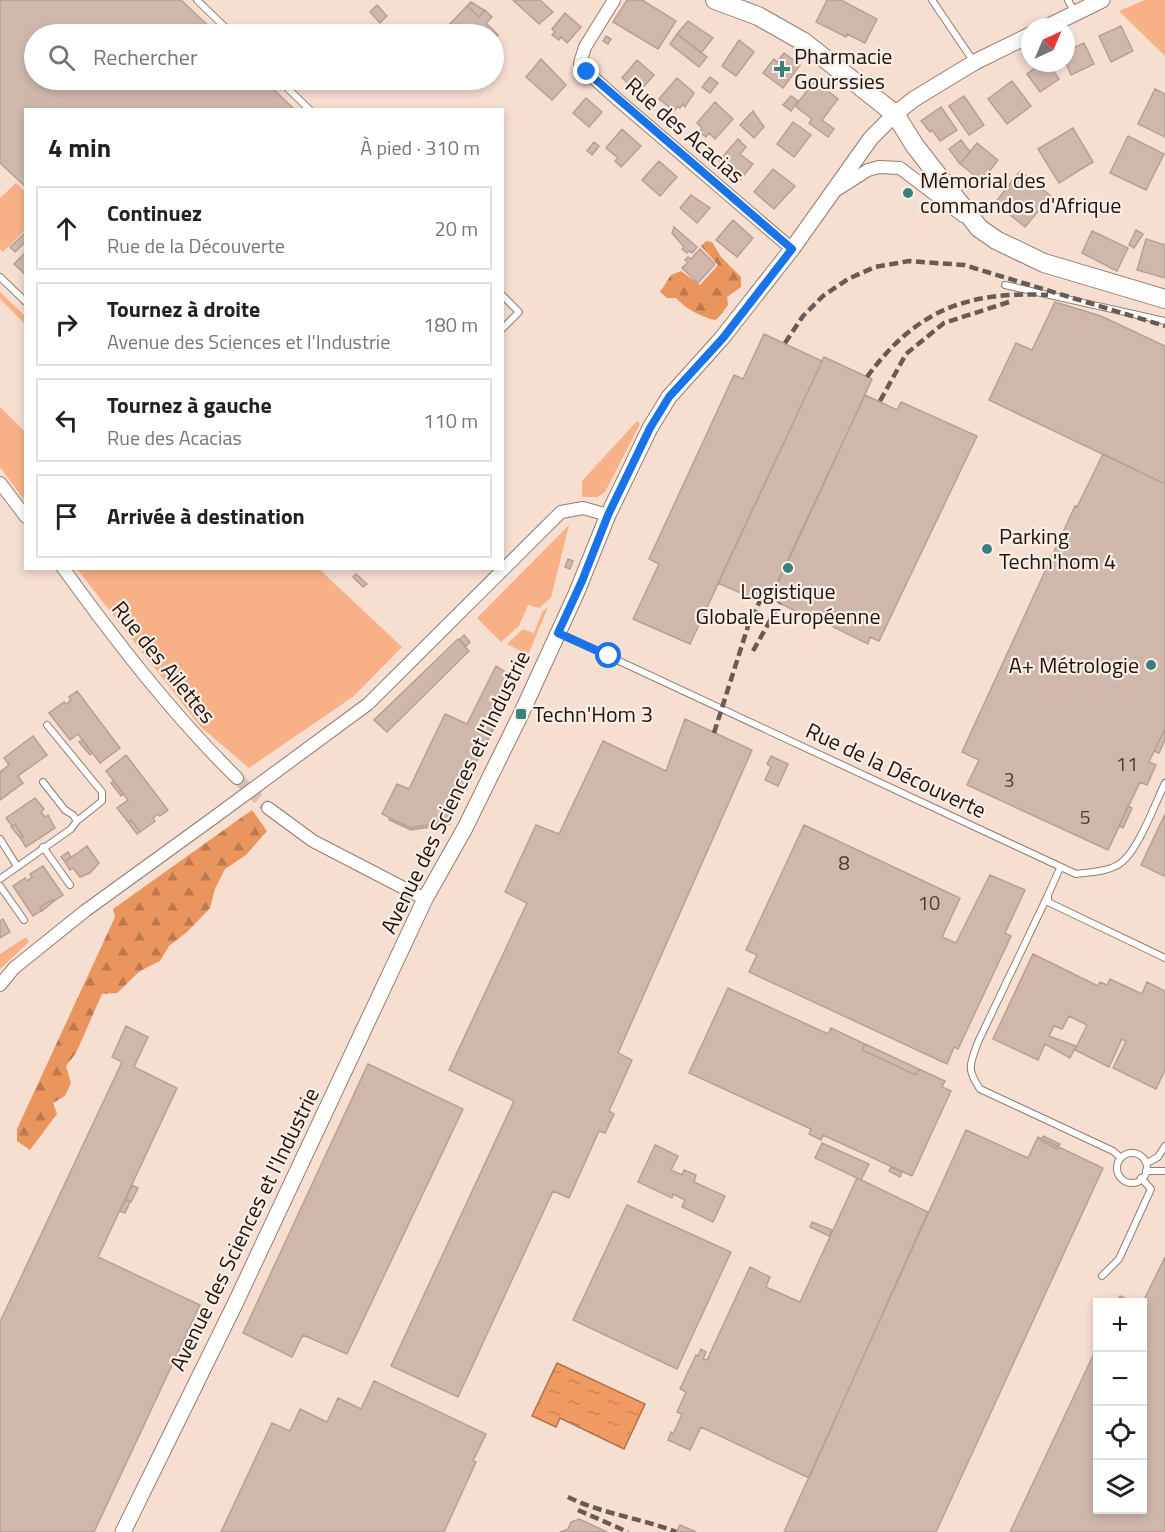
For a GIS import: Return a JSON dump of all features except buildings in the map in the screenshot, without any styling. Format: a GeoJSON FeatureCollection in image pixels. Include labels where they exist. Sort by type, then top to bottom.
{"type":"FeatureCollection","features":[{"type":"Feature","properties":{"kind":"main road"},"geometry":{"type":"LineString","coordinates":[[715,0],[758,16],[804,42],[895,114],[915,146],[979,228],[996,240],[1044,263],[1165,299]]}},
{"type":"Feature","properties":{"kind":"street","name":"Rue des Acacias"},"geometry":{"type":"LineString","coordinates":[[614,0],[585,47],[580,63],[617,99],[792,249]]}},
{"type":"Feature","properties":{"kind":"street"},"geometry":{"type":"LineString","coordinates":[[1058,18],[1072,7],[1102,0]]}},
{"type":"Feature","properties":{"kind":"street","name":"Avenue des Sciences et l'Industrie"},"geometry":{"type":"LineString","coordinates":[[123,1532],[235,1304],[425,899],[465,828],[521,714],[582,581],[608,515],[650,428],[669,397],[723,338],[792,249],[871,138],[914,99],[975,62],[1021,39]]}},
{"type":"Feature","properties":{"kind":"street"},"geometry":{"type":"LineString","coordinates":[[835,191],[868,170],[879,167],[900,168],[979,228]]}},
{"type":"Feature","properties":{"kind":"street"},"geometry":{"type":"LineString","coordinates":[[0,483],[24,514]]}},
{"type":"Feature","properties":{"kind":"street"},"geometry":{"type":"LineString","coordinates":[[504,569],[561,512],[584,508],[608,515]]}},
{"type":"Feature","properties":{"kind":"street","name":"Rue des Ailettes"},"geometry":{"type":"LineString","coordinates":[[65,570],[160,695],[237,778]]}},
{"type":"Feature","properties":{"kind":"street"},"geometry":{"type":"LineString","coordinates":[[0,985],[14,968],[85,911],[368,704],[503,570]]}},
{"type":"Feature","properties":{"kind":"street"},"geometry":{"type":"LineString","coordinates":[[268,808],[313,842],[425,899]]}},
{"type":"Feature","properties":{"kind":"lane"},"geometry":{"type":"LineString","coordinates":[[197,0],[222,24]]}},
{"type":"Feature","properties":{"kind":"lane"},"geometry":{"type":"LineString","coordinates":[[932,0],[975,62]]}},
{"type":"Feature","properties":{"kind":"lane"},"geometry":{"type":"LineString","coordinates":[[289,90],[308,108]]}},
{"type":"Feature","properties":{"kind":"lane"},"geometry":{"type":"LineString","coordinates":[[0,277],[24,300]]}},
{"type":"Feature","properties":{"kind":"lane"},"geometry":{"type":"LineString","coordinates":[[1005,285],[1165,321]]}},
{"type":"Feature","properties":{"kind":"lane"},"geometry":{"type":"LineString","coordinates":[[504,297],[519,312],[504,327]]}},
{"type":"Feature","properties":{"kind":"lane","name":"Rue de la Découverte"},"geometry":{"type":"LineString","coordinates":[[558,633],[1076,874],[1101,871],[1121,862],[1138,840],[1165,783]]}},
{"type":"Feature","properties":{"kind":"lane"},"geometry":{"type":"LineString","coordinates":[[0,879],[71,829],[77,821],[102,801],[102,792],[47,725]]}},
{"type":"Feature","properties":{"kind":"lane"},"geometry":{"type":"LineString","coordinates":[[44,782],[65,810],[77,821]]}},
{"type":"Feature","properties":{"kind":"lane"},"geometry":{"type":"LineString","coordinates":[[0,839],[17,866]]}},
{"type":"Feature","properties":{"kind":"lane"},"geometry":{"type":"LineString","coordinates":[[43,848],[70,885]]}},
{"type":"Feature","properties":{"kind":"lane"},"geometry":{"type":"LineString","coordinates":[[1060,868],[978,1042],[971,1063],[970,1075],[980,1089],[1113,1150],[1121,1158]]}},
{"type":"Feature","properties":{"kind":"lane"},"geometry":{"type":"LineString","coordinates":[[0,886],[24,920]]}},
{"type":"Feature","properties":{"kind":"lane"},"geometry":{"type":"LineString","coordinates":[[1048,895],[1047,899],[1051,904],[1165,958]]}},
{"type":"Feature","properties":{"kind":"lane"},"geometry":{"type":"LineString","coordinates":[[1147,1163],[1158,1157],[1165,1146]]}},
{"type":"Feature","properties":{"kind":"lane"},"geometry":{"type":"LineString","coordinates":[[1126,1154],[1140,1155],[1147,1163],[1146,1171],[1137,1182],[1121,1179],[1118,1172],[1121,1158],[1126,1154]]}},
{"type":"Feature","properties":{"kind":"lane"},"geometry":{"type":"LineString","coordinates":[[1146,1171],[1165,1171]]}},
{"type":"Feature","properties":{"kind":"lane"},"geometry":{"type":"LineString","coordinates":[[1102,1276],[1119,1259],[1151,1189],[1141,1178]]}},
{"type":"Feature","properties":{"kind":"shaded area"},"geometry":{"type":"Polygon","coordinates":[[[1145,0],[1165,0],[1165,56],[1119,11],[1145,0]]]}},
{"type":"Feature","properties":{"kind":"shaded area"},"geometry":{"type":"Polygon","coordinates":[[[16,183],[24,191],[24,231],[3,252],[0,249],[0,198],[16,183]]]}},
{"type":"Feature","properties":{"kind":"shaded area"},"geometry":{"type":"Polygon","coordinates":[[[0,292],[24,315],[24,323],[0,299],[0,292]]]}},
{"type":"Feature","properties":{"kind":"shaded area"},"geometry":{"type":"Polygon","coordinates":[[[0,407],[24,431],[24,500],[0,467],[0,407]]]}},
{"type":"Feature","properties":{"kind":"shaded area"},"geometry":{"type":"Polygon","coordinates":[[[637,421],[640,424],[605,492],[598,497],[582,497],[582,481],[637,421]]]}},
{"type":"Feature","properties":{"kind":"shaded area"},"geometry":{"type":"Polygon","coordinates":[[[569,525],[551,598],[539,608],[528,605],[519,626],[501,642],[477,618],[569,525]]]}},
{"type":"Feature","properties":{"kind":"shaded area"},"geometry":{"type":"Polygon","coordinates":[[[78,570],[320,570],[402,647],[354,696],[249,768],[201,727],[78,570]]]}},
{"type":"Feature","properties":{"kind":"shaded area"},"geometry":{"type":"Polygon","coordinates":[[[548,607],[528,655],[507,644],[523,629],[534,633],[542,612],[548,607]]]}},
{"type":"Feature","properties":{"kind":"shaded area"},"geometry":{"type":"Polygon","coordinates":[[[26,937],[29,942],[0,969],[0,954],[26,937]]]}},
{"type":"Feature","properties":{"kind":"green space"},"geometry":{"type":"Polygon","coordinates":[[[706,241],[712,242],[721,257],[741,277],[741,287],[727,297],[728,305],[715,320],[699,315],[676,298],[667,298],[660,292],[671,275],[681,271],[700,285],[718,265],[701,246],[706,241]]]}},
{"type":"Feature","properties":{"kind":"green space"},"geometry":{"type":"Polygon","coordinates":[[[252,810],[267,831],[246,855],[225,869],[215,889],[210,908],[187,932],[169,946],[160,961],[140,971],[117,993],[102,994],[76,1053],[66,1066],[71,1083],[65,1096],[53,1103],[57,1114],[30,1150],[17,1141],[17,1129],[115,917],[113,909],[252,810]]]}},
{"type":"Feature","properties":{"kind":"water"},"geometry":{"type":"Polygon","coordinates":[[[557,1363],[645,1404],[624,1449],[560,1418],[556,1427],[532,1416],[557,1363]]]}},
{"type":"Feature","properties":{"kind":"tunnel"},"geometry":{"type":"LineString","coordinates":[[237,778],[268,808]]}},
{"type":"Feature","properties":{"kind":"railway"},"geometry":{"type":"LineString","coordinates":[[785,343],[803,316],[823,296],[848,279],[875,267],[909,261],[964,265],[1165,326]]}},
{"type":"Feature","properties":{"kind":"railway"},"geometry":{"type":"LineString","coordinates":[[867,377],[905,335],[946,309],[992,297],[1048,295]]}},
{"type":"Feature","properties":{"kind":"railway"},"geometry":{"type":"LineString","coordinates":[[880,401],[906,354],[944,323],[1012,301]]}},
{"type":"Feature","properties":{"kind":"railway"},"geometry":{"type":"LineString","coordinates":[[714,733],[749,623],[760,601]]}},
{"type":"Feature","properties":{"kind":"railway"},"geometry":{"type":"LineString","coordinates":[[753,651],[780,603]]}},
{"type":"Feature","properties":{"kind":"railway"},"geometry":{"type":"LineString","coordinates":[[568,1497],[594,1508],[676,1532]]}},
{"type":"Feature","properties":{"kind":"railway"},"geometry":{"type":"LineString","coordinates":[[578,1510],[628,1532]]}},
{"type":"Feature","properties":{"kind":"place","name":"Pharmacie Gourssies"},"geometry":{"type":"Point","coordinates":[782,69]}},
{"type":"Feature","properties":{"kind":"place","name":"Mémorial des commandos d'Afrique"},"geometry":{"type":"Point","coordinates":[908,193]}},
{"type":"Feature","properties":{"kind":"place","name":"Parking Techn'hom 4"},"geometry":{"type":"Point","coordinates":[987,549]}},
{"type":"Feature","properties":{"kind":"place","name":"Logistique Globale Européenne"},"geometry":{"type":"Point","coordinates":[788,568]}},
{"type":"Feature","properties":{"kind":"place","name":"A+ Métrologie"},"geometry":{"type":"Point","coordinates":[1151,665]}},
{"type":"Feature","properties":{"kind":"place","name":"Techn'Hom 3"},"geometry":{"type":"Point","coordinates":[521,714]}},
{"type":"Feature","properties":{"kind":"route"},"geometry":{"type":"LineString","coordinates":[[587,72],[792,249],[723,338],[669,397],[650,428],[608,515],[582,581],[558,633],[609,656]]}}]}
